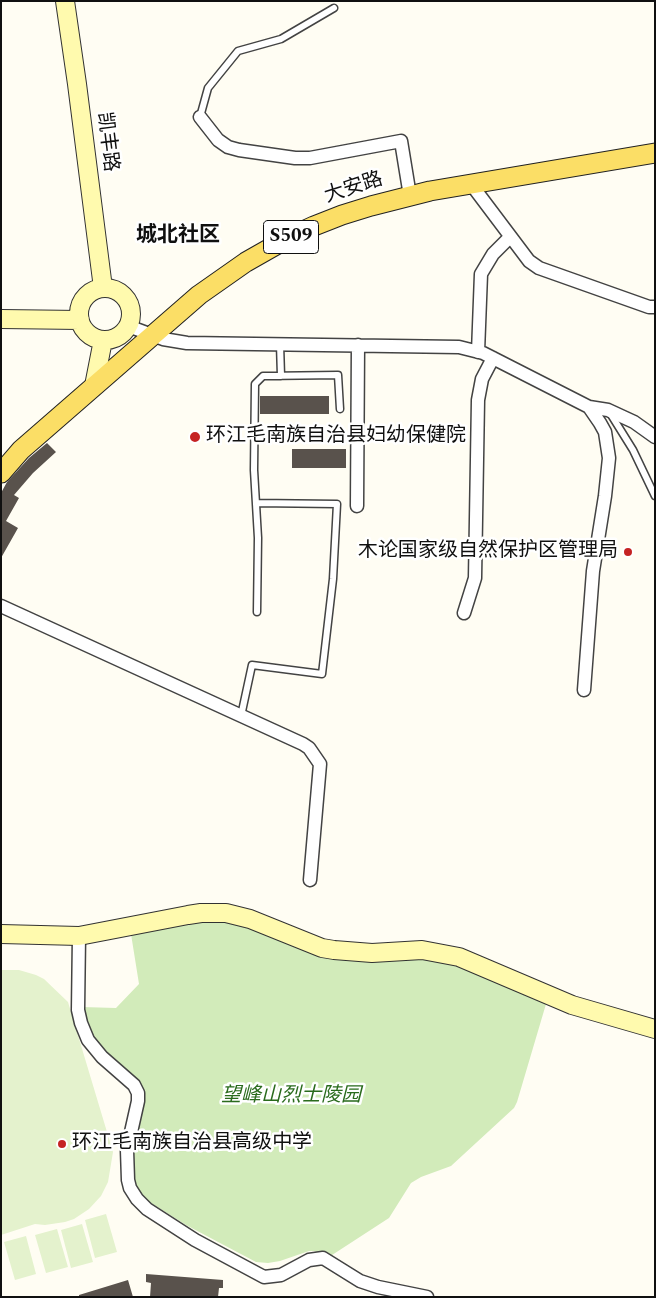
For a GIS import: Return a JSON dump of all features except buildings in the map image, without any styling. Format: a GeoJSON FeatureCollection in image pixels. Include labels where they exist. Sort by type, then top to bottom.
{"type":"FeatureCollection","features":[{"type":"Feature","properties":{"kind":"main road","name":"大安路"},"geometry":{"type":"LineString","coordinates":[[1,473],[21,450],[199,295],[238,267],[268,249],[314,226],[371,206],[410,196],[655,153]]}},
{"type":"Feature","properties":{"kind":"street","name":"凯丰路"},"geometry":{"type":"LineString","coordinates":[[65,1],[102,288]]}},
{"type":"Feature","properties":{"kind":"street"},"geometry":{"type":"LineString","coordinates":[[200,117],[218,140],[228,147],[295,158],[310,158],[401,141],[410,196]]}},
{"type":"Feature","properties":{"kind":"street"},"geometry":{"type":"LineString","coordinates":[[472,184],[524,257],[539,268],[649,307],[655,307]]}},
{"type":"Feature","properties":{"kind":"street"},"geometry":{"type":"LineString","coordinates":[[478,352],[481,274],[493,254],[510,237]]}},
{"type":"Feature","properties":{"kind":"street"},"geometry":{"type":"LineString","coordinates":[[102,288],[114,289],[124,295],[132,312],[128,326],[116,338],[103,340],[91,336],[82,326],[80,320],[82,301],[91,292],[102,288]]}},
{"type":"Feature","properties":{"kind":"street"},"geometry":{"type":"LineString","coordinates":[[1,319],[80,320]]}},
{"type":"Feature","properties":{"kind":"street"},"geometry":{"type":"LineString","coordinates":[[128,326],[151,336],[187,343],[451,346],[478,352],[493,358],[589,406],[608,410],[634,422],[655,437]]}},
{"type":"Feature","properties":{"kind":"street"},"geometry":{"type":"LineString","coordinates":[[94,386],[103,340]]}},
{"type":"Feature","properties":{"kind":"street"},"geometry":{"type":"LineString","coordinates":[[357,506],[358,345]]}},
{"type":"Feature","properties":{"kind":"street"},"geometry":{"type":"LineString","coordinates":[[464,613],[475,578],[478,400],[482,379],[493,358]]}},
{"type":"Feature","properties":{"kind":"street"},"geometry":{"type":"LineString","coordinates":[[584,690],[593,571],[609,458],[604,432],[589,406]]}},
{"type":"Feature","properties":{"kind":"street"},"geometry":{"type":"LineString","coordinates":[[1,606],[303,744],[314,753],[320,764],[310,880]]}},
{"type":"Feature","properties":{"kind":"street"},"geometry":{"type":"LineString","coordinates":[[1,934],[79,936],[194,914],[226,914],[250,919],[322,948],[372,953],[422,950],[452,955],[471,961],[572,1005],[655,1029]]}},
{"type":"Feature","properties":{"kind":"street"},"geometry":{"type":"LineString","coordinates":[[79,936],[78,1010],[81,1023],[88,1040],[102,1057],[134,1085],[138,1093],[138,1101],[127,1150],[130,1188],[137,1200],[195,1240],[264,1277],[281,1275],[309,1260],[323,1258],[360,1281],[378,1287],[427,1297]]}},
{"type":"Feature","properties":{"kind":"lane"},"geometry":{"type":"LineString","coordinates":[[200,117],[208,88],[238,51],[281,39],[334,8]]}},
{"type":"Feature","properties":{"kind":"lane"},"geometry":{"type":"LineString","coordinates":[[280,344],[281,376]]}},
{"type":"Feature","properties":{"kind":"lane"},"geometry":{"type":"LineString","coordinates":[[257,612],[258,538],[254,470],[253,388],[257,381],[264,376],[338,375],[340,409]]}},
{"type":"Feature","properties":{"kind":"lane"},"geometry":{"type":"LineString","coordinates":[[608,410],[634,450],[655,496]]}},
{"type":"Feature","properties":{"kind":"lane"},"geometry":{"type":"LineString","coordinates":[[241,716],[252,665],[322,674],[333,579],[337,504],[256,503]]}},
{"type":"Feature","properties":{"kind":"green space","name":"望峰山烈士陵园"},"geometry":{"type":"Polygon","coordinates":[[[208,920],[226,920],[311,949],[431,958],[466,966],[546,1004],[514,1108],[451,1166],[421,1177],[411,1183],[389,1218],[329,1257],[309,1251],[280,1261],[256,1262],[186,1225],[140,1196],[135,1189],[131,1161],[144,1095],[100,1050],[88,1028],[82,1007],[116,1008],[139,984],[131,934],[208,920]]]}},
{"type":"Feature","properties":{"kind":"green space"},"geometry":{"type":"Polygon","coordinates":[[[1,970],[19,970],[36,975],[44,979],[68,1002],[113,1152],[108,1182],[101,1196],[89,1209],[74,1219],[65,1222],[45,1225],[35,1224],[1,1235],[1,970]]]}},
{"type":"Feature","properties":{"kind":"green space"},"geometry":{"type":"Polygon","coordinates":[[[106,1214],[117,1252],[95,1258],[85,1220],[106,1214]]]}},
{"type":"Feature","properties":{"kind":"green space"},"geometry":{"type":"Polygon","coordinates":[[[82,1224],[93,1262],[71,1268],[61,1230],[82,1224]]]}},
{"type":"Feature","properties":{"kind":"green space"},"geometry":{"type":"Polygon","coordinates":[[[57,1229],[68,1267],[46,1273],[35,1235],[57,1229]]]}},
{"type":"Feature","properties":{"kind":"green space"},"geometry":{"type":"Polygon","coordinates":[[[26,1236],[36,1274],[15,1280],[4,1242],[26,1236]]]}},
{"type":"Feature","properties":{"kind":"place","name":"环江毛南族自治县妇幼保健院"},"geometry":{"type":"Point","coordinates":[195,437]}},
{"type":"Feature","properties":{"kind":"place","name":"木论国家级自然保护区管理局"},"geometry":{"type":"Point","coordinates":[628,552]}},
{"type":"Feature","properties":{"kind":"place","name":"环江毛南族自治县高级中学"},"geometry":{"type":"Point","coordinates":[62,1144]}},
{"type":"Feature","properties":{"kind":"district","name":"城北社区"},"geometry":{"type":"Point","coordinates":[178,237]}}]}
